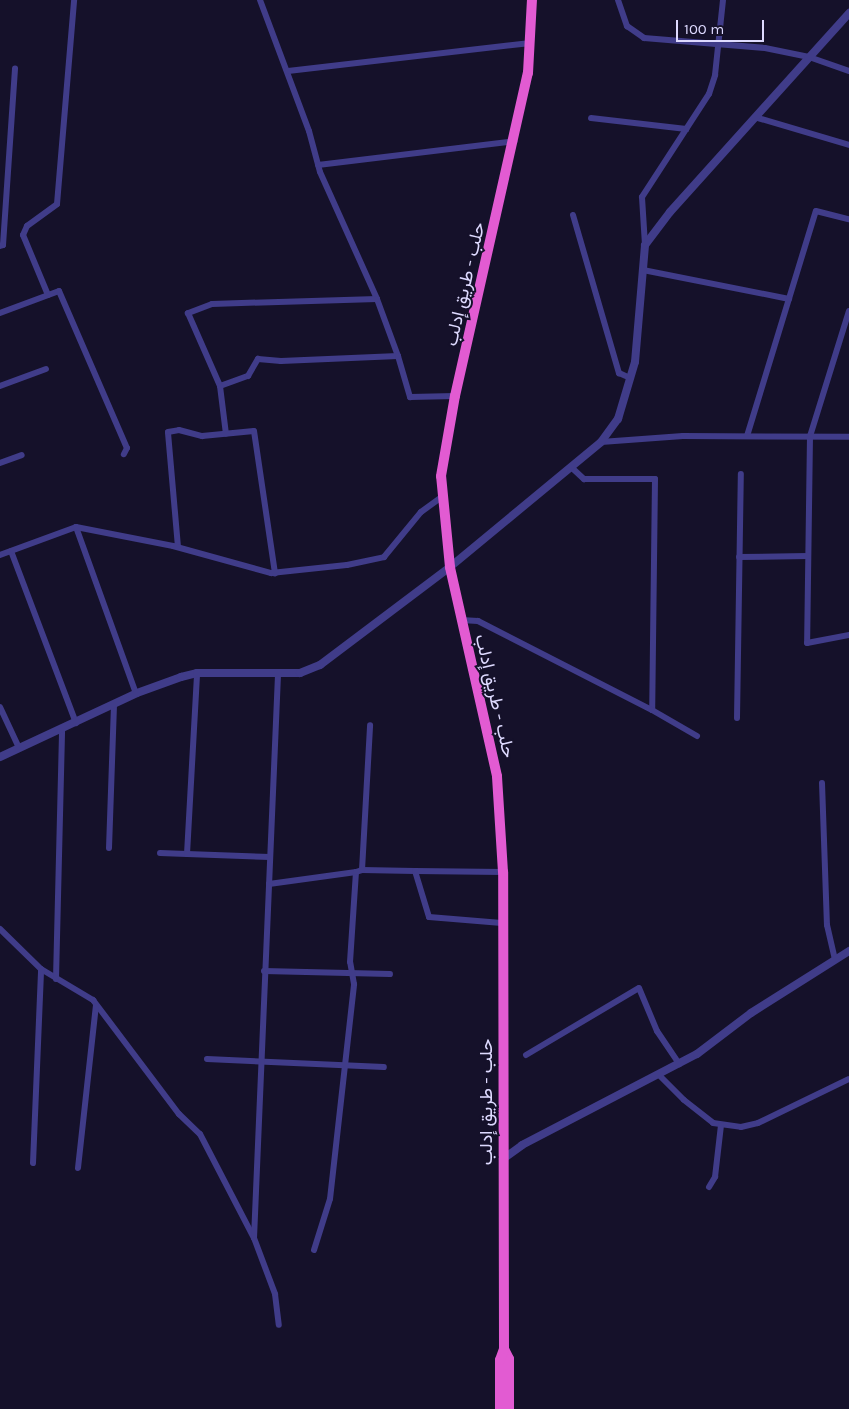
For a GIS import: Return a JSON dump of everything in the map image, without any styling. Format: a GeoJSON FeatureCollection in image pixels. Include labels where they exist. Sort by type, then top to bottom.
{"type":"FeatureCollection","features":[{"type":"Feature","properties":{"kind":"highway","name":"حلب - طريق إدلب"},"geometry":{"type":"LineString","coordinates":[[500,1409],[500,1360],[504,1349],[502,1159],[503,872],[497,776],[450,566],[442,496],[443,449],[528,73],[532,0]]}},
{"type":"Feature","properties":{"kind":"highway"},"geometry":{"type":"LineString","coordinates":[[504,1349],[509,1359],[509,1409]]}},
{"type":"Feature","properties":{"kind":"street"},"geometry":{"type":"LineString","coordinates":[[48,295],[23,235],[27,226],[57,204],[74,0]]}},
{"type":"Feature","properties":{"kind":"street"},"geometry":{"type":"LineString","coordinates":[[260,0],[288,71],[318,165],[377,299],[398,356],[410,397],[455,396]]}},
{"type":"Feature","properties":{"kind":"street"},"geometry":{"type":"LineString","coordinates":[[618,0],[627,26],[644,38],[718,46],[765,48],[809,57],[849,71]]}},
{"type":"Feature","properties":{"kind":"street"},"geometry":{"type":"LineString","coordinates":[[0,757],[136,694],[197,673],[300,673],[320,665],[450,566],[601,442],[618,419],[635,362],[643,270],[642,197],[709,94],[715,75],[723,0]]}},
{"type":"Feature","properties":{"kind":"street"},"geometry":{"type":"LineString","coordinates":[[644,245],[670,212],[758,118],[849,13]]}},
{"type":"Feature","properties":{"kind":"street"},"geometry":{"type":"LineString","coordinates":[[288,71],[530,43]]}},
{"type":"Feature","properties":{"kind":"street"},"geometry":{"type":"LineString","coordinates":[[0,246],[3,245],[15,68]]}},
{"type":"Feature","properties":{"kind":"street"},"geometry":{"type":"LineString","coordinates":[[591,118],[686,129]]}},
{"type":"Feature","properties":{"kind":"street"},"geometry":{"type":"LineString","coordinates":[[758,118],[849,145]]}},
{"type":"Feature","properties":{"kind":"street"},"geometry":{"type":"LineString","coordinates":[[318,165],[514,141]]}},
{"type":"Feature","properties":{"kind":"street"},"geometry":{"type":"LineString","coordinates":[[747,436],[816,211],[849,219]]}},
{"type":"Feature","properties":{"kind":"street"},"geometry":{"type":"LineString","coordinates":[[572,215],[619,373],[630,378]]}},
{"type":"Feature","properties":{"kind":"street"},"geometry":{"type":"LineString","coordinates":[[643,270],[789,299]]}},
{"type":"Feature","properties":{"kind":"street"},"geometry":{"type":"LineString","coordinates":[[0,313],[59,291],[127,448],[124,454]]}},
{"type":"Feature","properties":{"kind":"street"},"geometry":{"type":"LineString","coordinates":[[226,434],[220,386],[188,313],[212,304],[377,299]]}},
{"type":"Feature","properties":{"kind":"street"},"geometry":{"type":"LineString","coordinates":[[849,311],[810,436],[807,643],[849,635]]}},
{"type":"Feature","properties":{"kind":"street"},"geometry":{"type":"LineString","coordinates":[[220,386],[248,376],[258,359],[281,361],[398,356]]}},
{"type":"Feature","properties":{"kind":"street"},"geometry":{"type":"LineString","coordinates":[[0,386],[46,369]]}},
{"type":"Feature","properties":{"kind":"street"},"geometry":{"type":"LineString","coordinates":[[178,547],[168,432],[179,430],[202,436],[254,431],[275,572]]}},
{"type":"Feature","properties":{"kind":"street"},"geometry":{"type":"LineString","coordinates":[[601,442],[683,436],[810,436],[849,438]]}},
{"type":"Feature","properties":{"kind":"street"},"geometry":{"type":"LineString","coordinates":[[0,463],[22,455]]}},
{"type":"Feature","properties":{"kind":"street"},"geometry":{"type":"LineString","coordinates":[[571,467],[584,479],[654,479],[652,710]]}},
{"type":"Feature","properties":{"kind":"street"},"geometry":{"type":"LineString","coordinates":[[736,718],[741,474]]}},
{"type":"Feature","properties":{"kind":"street"},"geometry":{"type":"LineString","coordinates":[[0,555],[76,527],[178,547],[246,568],[275,572],[379,560],[394,548],[421,512],[442,496]]}},
{"type":"Feature","properties":{"kind":"street"},"geometry":{"type":"LineString","coordinates":[[76,527],[136,694]]}},
{"type":"Feature","properties":{"kind":"street"},"geometry":{"type":"LineString","coordinates":[[11,551],[76,723]]}},
{"type":"Feature","properties":{"kind":"street"},"geometry":{"type":"LineString","coordinates":[[739,557],[808,556]]}},
{"type":"Feature","properties":{"kind":"street"},"geometry":{"type":"LineString","coordinates":[[461,620],[478,621],[652,710],[697,736]]}},
{"type":"Feature","properties":{"kind":"street"},"geometry":{"type":"LineString","coordinates":[[187,854],[197,673]]}},
{"type":"Feature","properties":{"kind":"street"},"geometry":{"type":"LineString","coordinates":[[254,1238],[278,674]]}},
{"type":"Feature","properties":{"kind":"street"},"geometry":{"type":"LineString","coordinates":[[109,848],[114,704]]}},
{"type":"Feature","properties":{"kind":"street"},"geometry":{"type":"LineString","coordinates":[[0,707],[19,748]]}},
{"type":"Feature","properties":{"kind":"street"},"geometry":{"type":"LineString","coordinates":[[314,1250],[330,1199],[343,1064],[354,984],[359,871],[370,725]]}},
{"type":"Feature","properties":{"kind":"street"},"geometry":{"type":"LineString","coordinates":[[56,979],[62,728]]}},
{"type":"Feature","properties":{"kind":"street"},"geometry":{"type":"LineString","coordinates":[[822,783],[827,925],[835,959]]}},
{"type":"Feature","properties":{"kind":"street"},"geometry":{"type":"LineString","coordinates":[[160,853],[270,857]]}},
{"type":"Feature","properties":{"kind":"street"},"geometry":{"type":"LineString","coordinates":[[269,884],[359,871],[503,872]]}},
{"type":"Feature","properties":{"kind":"street"},"geometry":{"type":"LineString","coordinates":[[415,871],[429,917],[502,923]]}},
{"type":"Feature","properties":{"kind":"street"},"geometry":{"type":"LineString","coordinates":[[0,929],[41,969],[93,1000],[179,1114],[200,1134],[254,1238],[275,1294],[279,1325]]}},
{"type":"Feature","properties":{"kind":"street"},"geometry":{"type":"LineString","coordinates":[[502,1159],[522,1145],[679,1064],[751,1012],[849,951]]}},
{"type":"Feature","properties":{"kind":"street"},"geometry":{"type":"LineString","coordinates":[[33,1163],[41,969]]}},
{"type":"Feature","properties":{"kind":"street"},"geometry":{"type":"LineString","coordinates":[[264,971],[390,974]]}},
{"type":"Feature","properties":{"kind":"street"},"geometry":{"type":"LineString","coordinates":[[526,1055],[639,988],[657,1031],[679,1064]]}},
{"type":"Feature","properties":{"kind":"street"},"geometry":{"type":"LineString","coordinates":[[78,1168],[96,1006]]}},
{"type":"Feature","properties":{"kind":"street"},"geometry":{"type":"LineString","coordinates":[[207,1059],[384,1067]]}},
{"type":"Feature","properties":{"kind":"street"},"geometry":{"type":"LineString","coordinates":[[659,1074],[684,1100],[713,1123],[741,1127],[758,1123],[849,1079]]}},
{"type":"Feature","properties":{"kind":"street"},"geometry":{"type":"LineString","coordinates":[[709,1187],[715,1178],[721,1125]]}}]}
